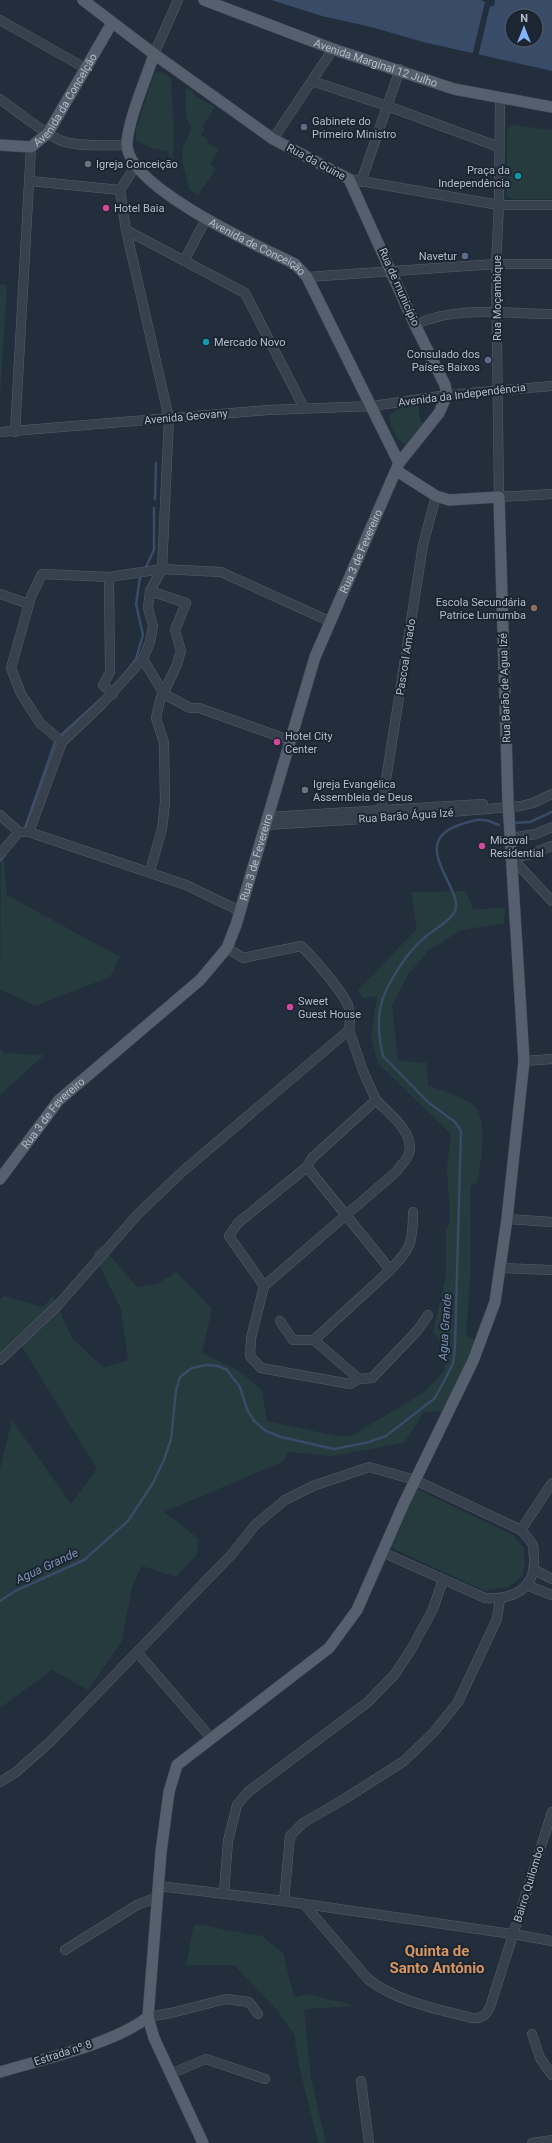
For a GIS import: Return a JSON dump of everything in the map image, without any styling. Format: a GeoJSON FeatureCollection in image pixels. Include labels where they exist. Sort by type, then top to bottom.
{"type":"FeatureCollection","features":[{"type":"Feature","properties":{"kind":"main road","name":"Rua da Guine"},"geometry":{"type":"LineString","coordinates":[[82,0],[154,54],[273,139],[349,179]]}},
{"type":"Feature","properties":{"kind":"main road","name":"Avenida Marginal 12 Julho"},"geometry":{"type":"LineString","coordinates":[[204,0],[333,49],[454,89],[500,99],[552,107]]}},
{"type":"Feature","properties":{"kind":"main road","name":"Avenida da Concelção"},"geometry":{"type":"LineString","coordinates":[[0,146],[31,147],[48,133],[112,23]]}},
{"type":"Feature","properties":{"kind":"main road"},"geometry":{"type":"LineString","coordinates":[[127,145],[131,123],[154,54]]}},
{"type":"Feature","properties":{"kind":"main road","name":"Avenida de Conceição"},"geometry":{"type":"LineString","coordinates":[[127,145],[130,158],[151,183],[206,219],[295,264],[307,277],[373,406],[398,467]]}},
{"type":"Feature","properties":{"kind":"main road","name":"Rua de município"},"geometry":{"type":"LineString","coordinates":[[349,179],[415,325],[446,385],[447,395]]}},
{"type":"Feature","properties":{"kind":"main road","name":"Rua 3 de Fevereiro"},"geometry":{"type":"LineString","coordinates":[[0,1179],[59,1100],[200,980],[226,948],[240,911],[309,673],[330,621],[398,467],[439,413],[447,395]]}},
{"type":"Feature","properties":{"kind":"main road"},"geometry":{"type":"LineString","coordinates":[[398,467],[436,496],[449,500],[499,497]]}},
{"type":"Feature","properties":{"kind":"main road","name":"Rua Barão de Agua Izé"},"geometry":{"type":"LineString","coordinates":[[148,2017],[159,1886],[169,1792],[177,1765],[329,1648],[357,1610],[415,1480],[473,1361],[495,1302],[507,1219],[524,1061],[508,805],[499,497]]}},
{"type":"Feature","properties":{"kind":"main road"},"geometry":{"type":"LineString","coordinates":[[126,2032],[148,2017],[154,2038],[203,2143]]}},
{"type":"Feature","properties":{"kind":"main road"},"geometry":{"type":"LineString","coordinates":[[126,2032],[140,2032],[154,2038]]}},
{"type":"Feature","properties":{"kind":"main road","name":"Estrada nº 8"},"geometry":{"type":"LineString","coordinates":[[0,2072],[126,2032]]}},
{"type":"Feature","properties":{"kind":"street"},"geometry":{"type":"LineString","coordinates":[[154,54],[178,0]]}},
{"type":"Feature","properties":{"kind":"street"},"geometry":{"type":"LineString","coordinates":[[0,20],[85,68]]}},
{"type":"Feature","properties":{"kind":"street"},"geometry":{"type":"LineString","coordinates":[[273,139],[333,49]]}},
{"type":"Feature","properties":{"kind":"street"},"geometry":{"type":"LineString","coordinates":[[361,182],[400,70]]}},
{"type":"Feature","properties":{"kind":"street"},"geometry":{"type":"LineString","coordinates":[[312,81],[387,106],[499,148]]}},
{"type":"Feature","properties":{"kind":"street"},"geometry":{"type":"LineString","coordinates":[[0,99],[48,133],[63,141],[101,146],[127,145]]}},
{"type":"Feature","properties":{"kind":"street","name":"Rua Moçambique"},"geometry":{"type":"LineString","coordinates":[[499,497],[496,264],[499,205],[500,99]]}},
{"type":"Feature","properties":{"kind":"street"},"geometry":{"type":"LineString","coordinates":[[15,432],[31,147]]}},
{"type":"Feature","properties":{"kind":"street"},"geometry":{"type":"LineString","coordinates":[[0,854],[24,832],[62,742],[113,694],[143,659],[150,642],[152,626],[148,608],[150,591],[162,569],[169,418],[126,230],[120,190],[136,167]]}},
{"type":"Feature","properties":{"kind":"street","name":"Rua da Guine"},"geometry":{"type":"LineString","coordinates":[[349,179],[499,205],[552,205]]}},
{"type":"Feature","properties":{"kind":"street"},"geometry":{"type":"LineString","coordinates":[[30,181],[120,190]]}},
{"type":"Feature","properties":{"kind":"street"},"geometry":{"type":"LineString","coordinates":[[184,261],[206,219]]}},
{"type":"Feature","properties":{"kind":"street"},"geometry":{"type":"LineString","coordinates":[[126,230],[245,293],[304,408]]}},
{"type":"Feature","properties":{"kind":"street"},"geometry":{"type":"LineString","coordinates":[[307,277],[391,270],[496,264],[552,264]]}},
{"type":"Feature","properties":{"kind":"street"},"geometry":{"type":"LineString","coordinates":[[415,325],[424,321],[455,313],[552,314]]}},
{"type":"Feature","properties":{"kind":"street","name":"Avenida da Independência"},"geometry":{"type":"LineString","coordinates":[[373,406],[447,395],[552,386]]}},
{"type":"Feature","properties":{"kind":"street","name":"Avenida Geovany"},"geometry":{"type":"LineString","coordinates":[[0,432],[304,408],[373,406]]}},
{"type":"Feature","properties":{"kind":"street"},"geometry":{"type":"LineString","coordinates":[[499,497],[552,494]]}},
{"type":"Feature","properties":{"kind":"street","name":"Pascoal Amado"},"geometry":{"type":"LineString","coordinates":[[381,814],[423,545],[436,496]]}},
{"type":"Feature","properties":{"kind":"street"},"geometry":{"type":"LineString","coordinates":[[62,742],[40,723],[21,694],[11,668],[30,604],[42,574],[110,577],[162,569],[221,572],[330,621]]}},
{"type":"Feature","properties":{"kind":"street"},"geometry":{"type":"LineString","coordinates":[[110,577],[110,672],[103,685],[113,694]]}},
{"type":"Feature","properties":{"kind":"street"},"geometry":{"type":"LineString","coordinates":[[150,591],[186,603],[175,630],[181,651],[164,694],[160,700],[156,718],[164,744],[165,803],[162,829],[150,871]]}},
{"type":"Feature","properties":{"kind":"street"},"geometry":{"type":"LineString","coordinates":[[0,594],[30,604]]}},
{"type":"Feature","properties":{"kind":"street"},"geometry":{"type":"LineString","coordinates":[[143,659],[164,694],[190,708],[199,708],[289,740]]}},
{"type":"Feature","properties":{"kind":"street","name":"Rua Barão Água Izé"},"geometry":{"type":"LineString","coordinates":[[267,821],[508,805],[521,806],[548,796]]}},
{"type":"Feature","properties":{"kind":"street"},"geometry":{"type":"LineString","coordinates":[[0,816],[24,832],[150,871],[186,885],[240,911]]}},
{"type":"Feature","properties":{"kind":"street"},"geometry":{"type":"LineString","coordinates":[[511,838],[536,834],[552,827]]}},
{"type":"Feature","properties":{"kind":"street"},"geometry":{"type":"LineString","coordinates":[[512,858],[531,854],[552,846]]}},
{"type":"Feature","properties":{"kind":"street"},"geometry":{"type":"LineString","coordinates":[[512,858],[552,901]]}},
{"type":"Feature","properties":{"kind":"street"},"geometry":{"type":"LineString","coordinates":[[226,948],[243,958],[301,946],[313,956],[347,1005],[350,1017],[348,1030],[363,1071],[376,1100],[403,1129],[410,1140],[409,1154],[397,1171],[347,1216],[264,1286],[251,1338],[250,1356],[261,1368],[350,1384],[359,1379],[372,1378],[417,1331],[428,1314]]}},
{"type":"Feature","properties":{"kind":"street"},"geometry":{"type":"LineString","coordinates":[[0,1360],[58,1304],[138,1214],[182,1172],[348,1030]]}},
{"type":"Feature","properties":{"kind":"street"},"geometry":{"type":"LineString","coordinates":[[524,1061],[552,1059]]}},
{"type":"Feature","properties":{"kind":"street"},"geometry":{"type":"LineString","coordinates":[[264,1286],[229,1236],[238,1224],[307,1167],[312,1158],[376,1100]]}},
{"type":"Feature","properties":{"kind":"street"},"geometry":{"type":"LineString","coordinates":[[307,1167],[388,1267],[388,1273]]}},
{"type":"Feature","properties":{"kind":"street"},"geometry":{"type":"LineString","coordinates":[[314,1340],[388,1273],[406,1254],[413,1233],[413,1212]]}},
{"type":"Feature","properties":{"kind":"street"},"geometry":{"type":"LineString","coordinates":[[507,1219],[552,1222]]}},
{"type":"Feature","properties":{"kind":"street"},"geometry":{"type":"LineString","coordinates":[[501,1268],[552,1270]]}},
{"type":"Feature","properties":{"kind":"street"},"geometry":{"type":"LineString","coordinates":[[280,1321],[293,1340],[314,1340],[359,1379]]}},
{"type":"Feature","properties":{"kind":"street"},"geometry":{"type":"LineString","coordinates":[[0,1782],[15,1772],[50,1742],[232,1554],[256,1524],[284,1500],[313,1486],[369,1467],[415,1480],[521,1530],[533,1545],[535,1570],[526,1586],[517,1594],[500,1599],[485,1598],[382,1552]]}},
{"type":"Feature","properties":{"kind":"street"},"geometry":{"type":"LineString","coordinates":[[521,1530],[552,1483]]}},
{"type":"Feature","properties":{"kind":"street"},"geometry":{"type":"LineString","coordinates":[[535,1570],[552,1579]]}},
{"type":"Feature","properties":{"kind":"street"},"geometry":{"type":"LineString","coordinates":[[224,1893],[228,1841],[236,1806],[248,1792],[368,1702],[395,1674],[412,1648],[433,1609],[443,1580]]}},
{"type":"Feature","properties":{"kind":"street"},"geometry":{"type":"LineString","coordinates":[[526,1586],[552,1594]]}},
{"type":"Feature","properties":{"kind":"street"},"geometry":{"type":"LineString","coordinates":[[284,1901],[290,1836],[303,1822],[346,1798],[404,1761],[434,1732],[458,1702],[497,1619],[500,1599]]}},
{"type":"Feature","properties":{"kind":"street"},"geometry":{"type":"LineString","coordinates":[[137,1652],[211,1738]]}},
{"type":"Feature","properties":{"kind":"street","name":"Bairro Quilombo"},"geometry":{"type":"LineString","coordinates":[[304,1904],[368,1979],[380,1988],[399,1997],[472,2018],[483,2017],[488,2010],[514,1934],[552,1812]]}},
{"type":"Feature","properties":{"kind":"street"},"geometry":{"type":"LineString","coordinates":[[159,1886],[284,1901],[514,1934],[552,1941]]}},
{"type":"Feature","properties":{"kind":"street"},"geometry":{"type":"LineString","coordinates":[[65,1950],[137,1905],[158,1897]]}},
{"type":"Feature","properties":{"kind":"street"},"geometry":{"type":"LineString","coordinates":[[148,2017],[171,2013],[226,1999],[249,2002],[258,2014]]}},
{"type":"Feature","properties":{"kind":"street"},"geometry":{"type":"LineString","coordinates":[[532,2034],[540,2058],[552,2076]]}},
{"type":"Feature","properties":{"kind":"street"},"geometry":{"type":"LineString","coordinates":[[170,2074],[206,2059],[265,2079]]}},
{"type":"Feature","properties":{"kind":"street"},"geometry":{"type":"LineString","coordinates":[[361,2081],[369,2143]]}},
{"type":"Feature","properties":{"kind":"street"},"geometry":{"type":"LineString","coordinates":[[532,2143],[552,2140]]}},
{"type":"Feature","properties":{"kind":"green space"},"geometry":{"type":"Polygon","coordinates":[[[161,72],[171,78],[174,135],[173,160],[168,160],[169,151],[151,148],[136,140],[136,129],[153,78],[156,73],[161,72]]]}},
{"type":"Feature","properties":{"kind":"green space"},"geometry":{"type":"Polygon","coordinates":[[[186,87],[194,92],[192,94],[215,107],[202,127],[205,129],[201,135],[208,140],[207,142],[219,150],[210,164],[216,169],[198,195],[189,189],[182,159],[183,147],[190,132],[191,125],[186,118],[186,87]]]}},
{"type":"Feature","properties":{"kind":"green space"},"geometry":{"type":"Polygon","coordinates":[[[512,125],[552,130],[552,199],[512,199],[507,196],[507,130],[512,125]]]}},
{"type":"Feature","properties":{"kind":"green space"},"geometry":{"type":"Polygon","coordinates":[[[0,284],[7,285],[0,396],[0,284]]]}},
{"type":"Feature","properties":{"kind":"green space"},"geometry":{"type":"Polygon","coordinates":[[[416,404],[419,407],[419,417],[424,426],[412,442],[405,445],[398,439],[394,432],[389,415],[405,405],[416,404]]]}},
{"type":"Feature","properties":{"kind":"green space"},"geometry":{"type":"Polygon","coordinates":[[[1,856],[4,861],[7,895],[120,957],[110,977],[35,1006],[0,989],[1,856]]]}},
{"type":"Feature","properties":{"kind":"green space"},"geometry":{"type":"Polygon","coordinates":[[[466,891],[473,910],[505,907],[504,923],[462,930],[429,950],[408,975],[392,1005],[398,1061],[427,1063],[428,1085],[455,1095],[471,1103],[477,1109],[482,1128],[482,1152],[478,1182],[470,1186],[471,1263],[466,1335],[482,1343],[454,1411],[424,1412],[404,1443],[331,1456],[288,1452],[284,1461],[164,1512],[199,1539],[196,1556],[176,1577],[142,1566],[132,1587],[122,1641],[88,1690],[52,1670],[0,1708],[0,1469],[12,1420],[71,1504],[97,1469],[21,1345],[0,1362],[0,1299],[4,1296],[43,1307],[53,1296],[72,1338],[104,1368],[128,1360],[121,1309],[93,1253],[101,1245],[137,1287],[157,1284],[177,1272],[212,1309],[202,1353],[239,1371],[262,1390],[267,1421],[337,1436],[351,1436],[423,1393],[445,1370],[445,1350],[433,1331],[446,1276],[446,1232],[450,1219],[447,1168],[451,1134],[378,1063],[371,1037],[377,996],[363,998],[358,990],[417,929],[411,892],[466,891]]]}},
{"type":"Feature","properties":{"kind":"green space"},"geometry":{"type":"Polygon","coordinates":[[[0,1048],[4,1053],[44,1055],[0,1095],[0,1048]]]}},
{"type":"Feature","properties":{"kind":"green space"},"geometry":{"type":"Polygon","coordinates":[[[417,1489],[513,1535],[524,1549],[525,1566],[522,1576],[509,1587],[485,1591],[396,1550],[392,1546],[417,1489]]]}},
{"type":"Feature","properties":{"kind":"green space"},"geometry":{"type":"Polygon","coordinates":[[[194,1924],[262,1936],[283,1953],[294,1997],[308,1994],[356,2006],[304,2009],[311,2078],[326,2143],[318,2143],[299,2066],[294,2034],[277,2010],[234,1965],[186,1965],[194,1924]]]}},
{"type":"Feature","properties":{"kind":"water"},"geometry":{"type":"Polygon","coordinates":[[[271,0],[552,0],[552,71],[423,42],[371,27],[322,16],[271,0]]]}},
{"type":"Feature","properties":{"kind":"pier"},"geometry":{"type":"Polygon","coordinates":[[[481,0],[495,0],[494,6],[490,6],[478,57],[472,56],[485,2],[481,0]]]}},
{"type":"Feature","properties":{"kind":"waterway"},"geometry":{"type":"LineString","coordinates":[[155,499],[156,463]]}},
{"type":"Feature","properties":{"kind":"waterway"},"geometry":{"type":"LineString","coordinates":[[145,569],[154,550],[154,508]]}},
{"type":"Feature","properties":{"kind":"waterway"},"geometry":{"type":"LineString","coordinates":[[126,672],[136,659],[143,635],[136,604],[140,577]]}},
{"type":"Feature","properties":{"kind":"waterway"},"geometry":{"type":"LineString","coordinates":[[61,735],[102,698]]}},
{"type":"Feature","properties":{"kind":"waterway"},"geometry":{"type":"LineString","coordinates":[[25,828],[55,742]]}},
{"type":"Feature","properties":{"kind":"waterway"},"geometry":{"type":"LineString","coordinates":[[515,823],[530,822],[552,812]]}},
{"type":"Feature","properties":{"kind":"waterway","name":"Agua Grande"},"geometry":{"type":"LineString","coordinates":[[0,1601],[15,1591],[84,1560],[128,1521],[153,1483],[164,1460],[171,1439],[176,1391],[180,1377],[192,1368],[206,1365],[218,1366],[227,1370],[240,1387],[247,1409],[254,1421],[266,1431],[281,1437],[334,1449],[369,1442],[386,1436],[435,1398],[453,1364],[455,1347],[461,1131],[455,1122],[429,1103],[383,1056],[380,1044],[379,1017],[383,997],[404,960],[417,945],[449,919],[455,911],[456,901],[437,854],[438,843],[444,833],[470,821],[484,820],[499,825]]}},
{"type":"Feature","properties":{"kind":"waterway"},"geometry":{"type":"LineString","coordinates":[[0,861],[5,855]]}},
{"type":"Feature","properties":{"kind":"place","name":"Gabinete do Primeiro Ministro"},"geometry":{"type":"Point","coordinates":[304,127]}},
{"type":"Feature","properties":{"kind":"place","name":"Igreja Conceição"},"geometry":{"type":"Point","coordinates":[88,164]}},
{"type":"Feature","properties":{"kind":"place","name":"Praça da Independência"},"geometry":{"type":"Point","coordinates":[518,176]}},
{"type":"Feature","properties":{"kind":"place","name":"Hotel Baia"},"geometry":{"type":"Point","coordinates":[106,208]}},
{"type":"Feature","properties":{"kind":"place","name":"Navetur"},"geometry":{"type":"Point","coordinates":[465,256]}},
{"type":"Feature","properties":{"kind":"place","name":"Mercado Novo"},"geometry":{"type":"Point","coordinates":[206,342]}},
{"type":"Feature","properties":{"kind":"place","name":"Consulado dos Países Baixos"},"geometry":{"type":"Point","coordinates":[488,360]}},
{"type":"Feature","properties":{"kind":"place","name":"Escola Secundária Patrice Lumumba"},"geometry":{"type":"Point","coordinates":[534,608]}},
{"type":"Feature","properties":{"kind":"place","name":"Hotel City Center"},"geometry":{"type":"Point","coordinates":[277,742]}},
{"type":"Feature","properties":{"kind":"place","name":"Igreja Evangélica Assembleia de Deus"},"geometry":{"type":"Point","coordinates":[305,790]}},
{"type":"Feature","properties":{"kind":"place","name":"Micaval Residential"},"geometry":{"type":"Point","coordinates":[482,846]}},
{"type":"Feature","properties":{"kind":"place","name":"Sweet Guest House"},"geometry":{"type":"Point","coordinates":[290,1007]}},
{"type":"Feature","properties":{"kind":"district","name":"Quinta de Santo António"},"geometry":{"type":"Point","coordinates":[437,1960]}}]}
